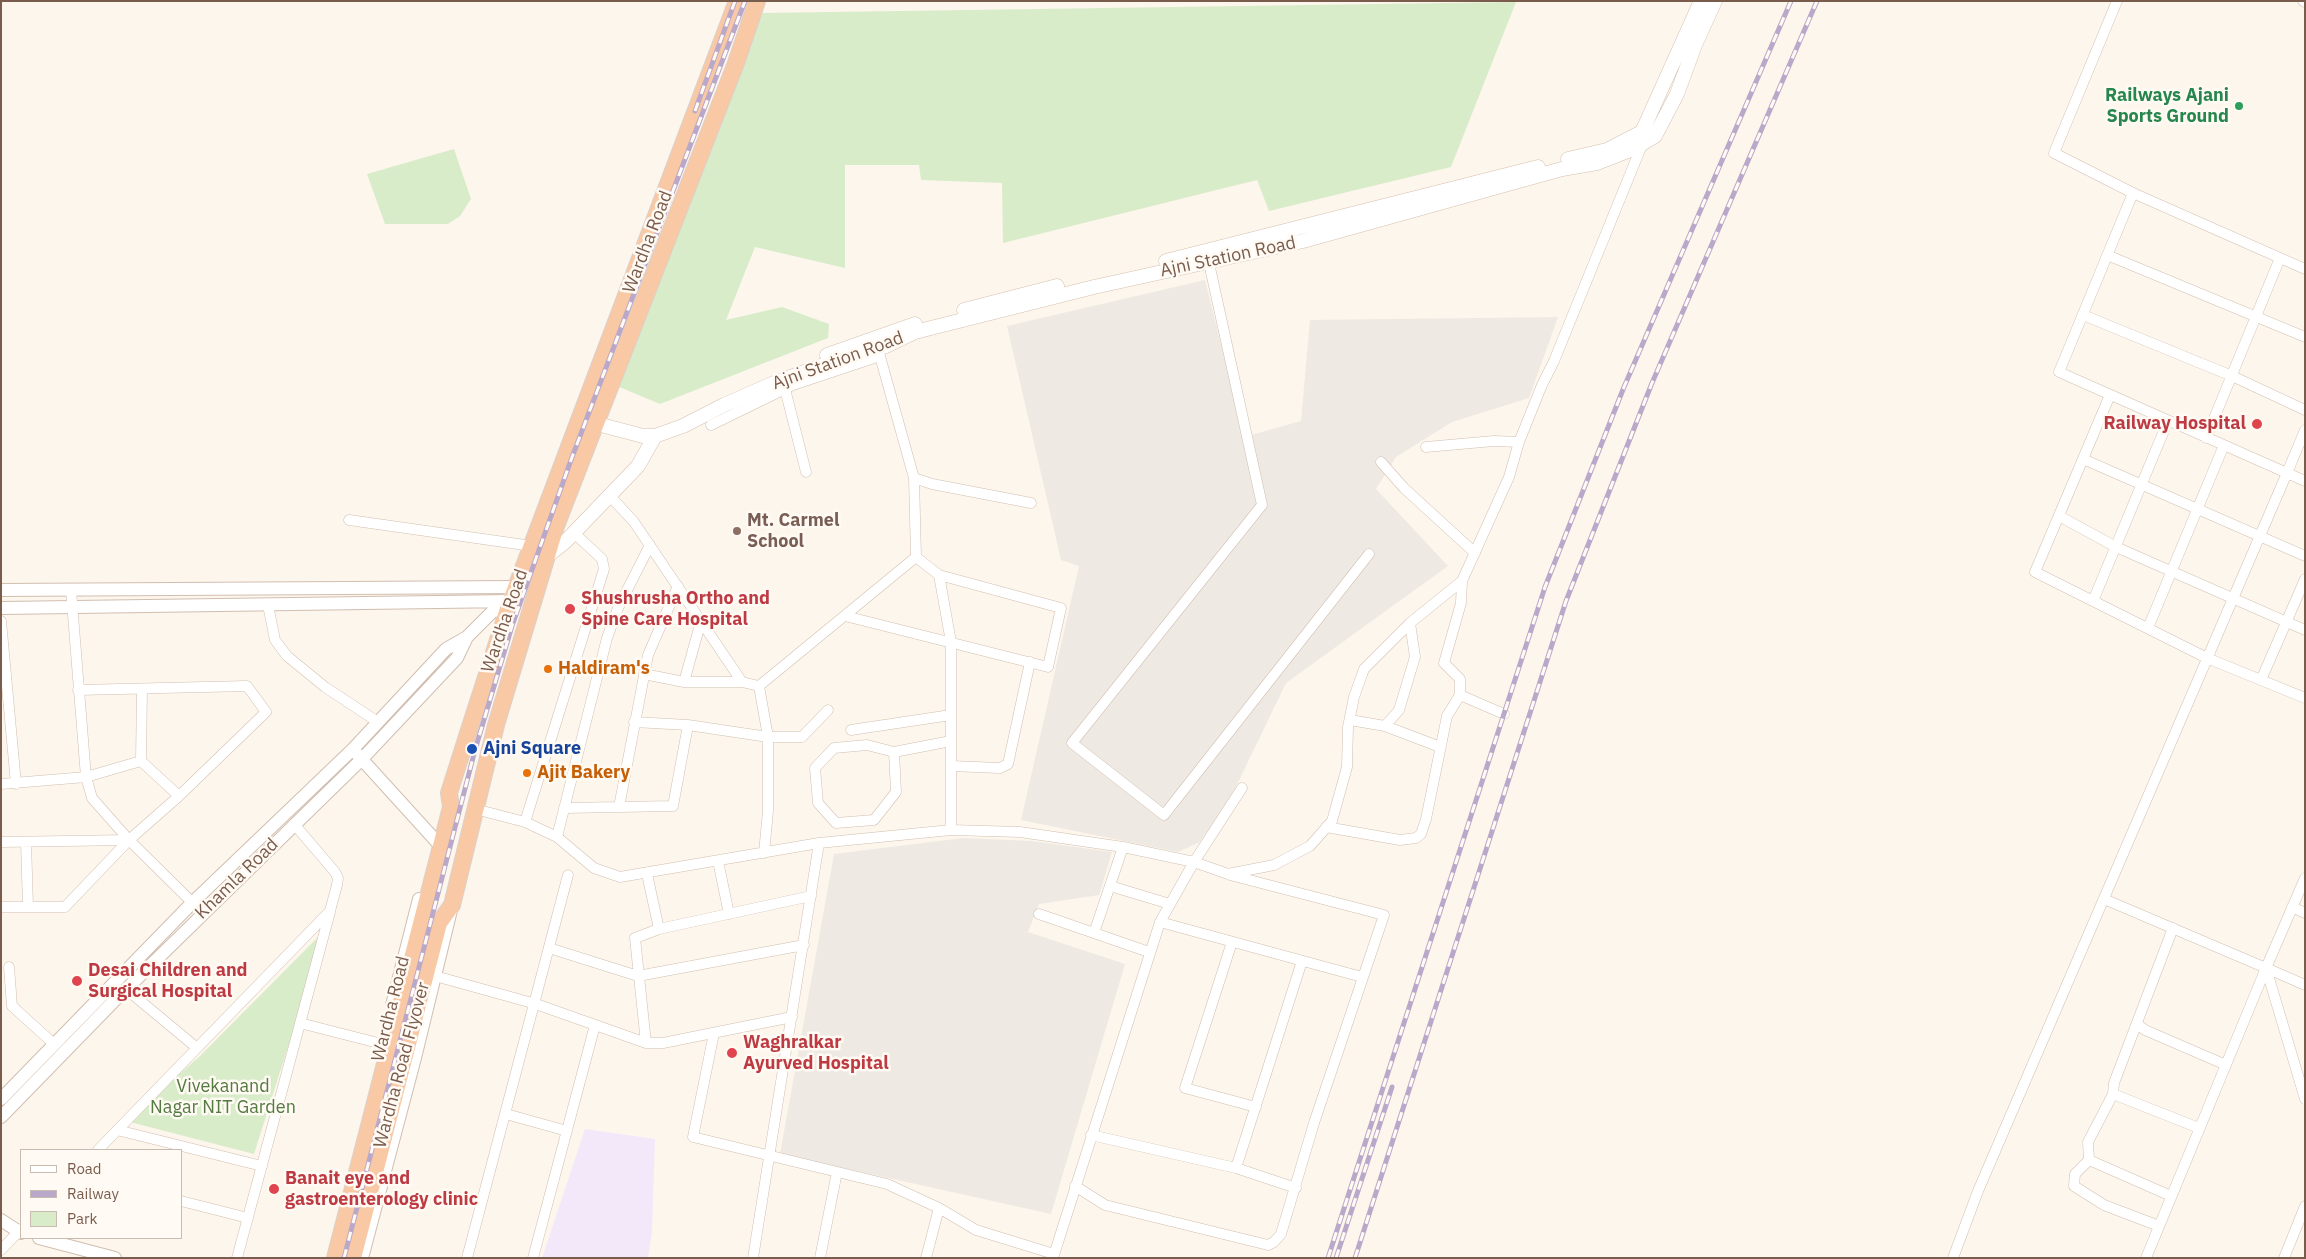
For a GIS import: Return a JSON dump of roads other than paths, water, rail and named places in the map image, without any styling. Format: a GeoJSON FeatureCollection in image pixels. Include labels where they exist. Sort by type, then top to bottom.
{"type":"FeatureCollection","features":[{"type":"Feature","properties":{"kind":"highway","name":"Wardha Road"},"geometry":{"type":"LineString","coordinates":[[452,905],[496,725],[590,418],[737,1]]}},
{"type":"Feature","properties":{"kind":"highway","name":"Wardha Road"},"geometry":{"type":"LineString","coordinates":[[449,793],[512,599],[532,546],[590,418],[736,62],[757,1]]}},
{"type":"Feature","properties":{"kind":"highway","name":"Wardha Road Flyover"},"geometry":{"type":"LineString","coordinates":[[335,1258],[451,807],[449,793]]}},
{"type":"Feature","properties":{"kind":"highway","name":"Wardha Road Flyover"},"geometry":{"type":"LineString","coordinates":[[353,1258],[439,923],[452,905]]}},
{"type":"Feature","properties":{"kind":"main road"},"geometry":{"type":"LineString","coordinates":[[1642,138],[1642,132],[1701,1]]}},
{"type":"Feature","properties":{"kind":"main road","name":"Ajni Station Road"},"geometry":{"type":"LineString","coordinates":[[664,431],[780,372],[877,347],[915,332],[989,312],[1204,260],[1434,199],[1562,169],[1598,163],[1633,149],[1642,138],[1655,136],[1677,94],[1694,45],[1716,1]]}},
{"type":"Feature","properties":{"kind":"main road"},"geometry":{"type":"LineString","coordinates":[[590,418],[664,431]]}},
{"type":"Feature","properties":{"kind":"main road"},"geometry":{"type":"LineString","coordinates":[[590,418],[643,436],[664,431]]}},
{"type":"Feature","properties":{"kind":"main road"},"geometry":{"type":"LineString","coordinates":[[547,556],[574,533],[638,466],[664,431]]}},
{"type":"Feature","properties":{"kind":"street"},"geometry":{"type":"LineString","coordinates":[[2117,1],[2054,153],[2133,193],[2305,269]]}},
{"type":"Feature","properties":{"kind":"street"},"geometry":{"type":"LineString","coordinates":[[1326,827],[1400,840],[1416,838],[1421,834],[1426,819],[1447,716],[1460,695],[1460,679],[1444,663],[1461,603],[1462,581],[1509,477],[1520,442],[1642,138]]}},
{"type":"Feature","properties":{"kind":"street"},"geometry":{"type":"LineString","coordinates":[[2133,193],[2059,372],[2305,481]]}},
{"type":"Feature","properties":{"kind":"street"},"geometry":{"type":"LineString","coordinates":[[2107,256],[2305,337]]}},
{"type":"Feature","properties":{"kind":"street"},"geometry":{"type":"LineString","coordinates":[[2206,438],[2280,258]]}},
{"type":"Feature","properties":{"kind":"street"},"geometry":{"type":"LineString","coordinates":[[1204,260],[1262,505],[1072,743],[1164,815],[1369,554]]}},
{"type":"Feature","properties":{"kind":"street"},"geometry":{"type":"LineString","coordinates":[[2083,315],[2232,376],[2305,410]]}},
{"type":"Feature","properties":{"kind":"street"},"geometry":{"type":"LineString","coordinates":[[711,425],[877,347],[914,478],[916,557]]}},
{"type":"Feature","properties":{"kind":"street"},"geometry":{"type":"LineString","coordinates":[[785,389],[806,472]]}},
{"type":"Feature","properties":{"kind":"street"},"geometry":{"type":"LineString","coordinates":[[2110,395],[2035,572],[2207,658],[2305,698]]}},
{"type":"Feature","properties":{"kind":"street"},"geometry":{"type":"LineString","coordinates":[[2093,601],[2168,421]]}},
{"type":"Feature","properties":{"kind":"street"},"geometry":{"type":"LineString","coordinates":[[1953,1258],[1978,1191],[2305,430]]}},
{"type":"Feature","properties":{"kind":"street"},"geometry":{"type":"LineString","coordinates":[[1426,447],[1494,441],[1520,442]]}},
{"type":"Feature","properties":{"kind":"street"},"geometry":{"type":"LineString","coordinates":[[2148,628],[2224,446]]}},
{"type":"Feature","properties":{"kind":"street"},"geometry":{"type":"LineString","coordinates":[[2083,459],[2305,556]]}},
{"type":"Feature","properties":{"kind":"street"},"geometry":{"type":"LineString","coordinates":[[1381,462],[1404,488],[1475,552]]}},
{"type":"Feature","properties":{"kind":"street"},"geometry":{"type":"LineString","coordinates":[[914,478],[932,484],[1031,503]]}},
{"type":"Feature","properties":{"kind":"street"},"geometry":{"type":"LineString","coordinates":[[609,496],[634,522],[742,682]]}},
{"type":"Feature","properties":{"kind":"street"},"geometry":{"type":"LineString","coordinates":[[2059,516],[2116,546],[2305,630]]}},
{"type":"Feature","properties":{"kind":"street"},"geometry":{"type":"LineString","coordinates":[[349,520],[532,546]]}},
{"type":"Feature","properties":{"kind":"street"},"geometry":{"type":"LineString","coordinates":[[525,822],[604,569],[602,559],[574,533]]}},
{"type":"Feature","properties":{"kind":"street"},"geometry":{"type":"LineString","coordinates":[[557,837],[607,638],[618,608],[650,545]]}},
{"type":"Feature","properties":{"kind":"street"},"geometry":{"type":"LineString","coordinates":[[844,616],[1048,667],[1061,608],[939,575],[916,557]]}},
{"type":"Feature","properties":{"kind":"street"},"geometry":{"type":"LineString","coordinates":[[759,686],[916,557]]}},
{"type":"Feature","properties":{"kind":"street"},"geometry":{"type":"LineString","coordinates":[[939,575],[951,642],[951,830]]}},
{"type":"Feature","properties":{"kind":"street"},"geometry":{"type":"LineString","coordinates":[[2261,680],[2305,579]]}},
{"type":"Feature","properties":{"kind":"street"},"geometry":{"type":"LineString","coordinates":[[1228,874],[1274,865],[1310,846],[1332,821],[1347,767],[1350,720],[1354,697],[1364,669],[1410,624],[1462,581]]}},
{"type":"Feature","properties":{"kind":"street"},"geometry":{"type":"LineString","coordinates":[[619,808],[648,655],[678,586]]}},
{"type":"Feature","properties":{"kind":"street"},"geometry":{"type":"LineString","coordinates":[[480,587],[480,601]]}},
{"type":"Feature","properties":{"kind":"street"},"geometry":{"type":"LineString","coordinates":[[1,590],[480,587],[512,599]]}},
{"type":"Feature","properties":{"kind":"street"},"geometry":{"type":"LineString","coordinates":[[71,590],[86,776],[92,798],[130,840],[202,913]]}},
{"type":"Feature","properties":{"kind":"street"},"geometry":{"type":"LineString","coordinates":[[1,608],[268,605],[512,599]]}},
{"type":"Feature","properties":{"kind":"street","name":"Khamla Road"},"geometry":{"type":"LineString","coordinates":[[1,1099],[192,903],[353,749],[446,648],[467,637],[493,611],[512,599]]}},
{"type":"Feature","properties":{"kind":"street"},"geometry":{"type":"LineString","coordinates":[[268,605],[275,640],[287,656],[325,687],[378,722]]}},
{"type":"Feature","properties":{"kind":"street"},"geometry":{"type":"LineString","coordinates":[[1,621],[16,784]]}},
{"type":"Feature","properties":{"kind":"street"},"geometry":{"type":"LineString","coordinates":[[684,682],[701,621]]}},
{"type":"Feature","properties":{"kind":"street"},"geometry":{"type":"LineString","coordinates":[[1385,726],[1399,710],[1415,657],[1410,624]]}},
{"type":"Feature","properties":{"kind":"street","name":"Khamla Road"},"geometry":{"type":"LineString","coordinates":[[1,1117],[202,913],[362,759],[457,658],[467,637]]}},
{"type":"Feature","properties":{"kind":"street"},"geometry":{"type":"LineString","coordinates":[[951,766],[1000,768],[1008,764],[1030,662]]}},
{"type":"Feature","properties":{"kind":"street"},"geometry":{"type":"LineString","coordinates":[[644,674],[684,682],[742,682],[759,686]]}},
{"type":"Feature","properties":{"kind":"street"},"geometry":{"type":"LineString","coordinates":[[1,907],[66,907],[130,840],[179,796],[266,712],[247,686],[78,690]]}},
{"type":"Feature","properties":{"kind":"street"},"geometry":{"type":"LineString","coordinates":[[759,686],[768,737],[768,811],[764,852]]}},
{"type":"Feature","properties":{"kind":"street"},"geometry":{"type":"LineString","coordinates":[[142,689],[141,761],[179,796]]}},
{"type":"Feature","properties":{"kind":"street"},"geometry":{"type":"LineString","coordinates":[[1460,695],[1504,714]]}},
{"type":"Feature","properties":{"kind":"street"},"geometry":{"type":"LineString","coordinates":[[634,722],[688,726],[768,737],[802,736],[828,710]]}},
{"type":"Feature","properties":{"kind":"street"},"geometry":{"type":"LineString","coordinates":[[851,730],[951,715]]}},
{"type":"Feature","properties":{"kind":"street"},"geometry":{"type":"LineString","coordinates":[[1350,720],[1385,726],[1440,747]]}},
{"type":"Feature","properties":{"kind":"street"},"geometry":{"type":"LineString","coordinates":[[564,808],[674,806],[688,726]]}},
{"type":"Feature","properties":{"kind":"street"},"geometry":{"type":"LineString","coordinates":[[894,752],[896,792],[874,820],[836,823],[818,803],[815,768],[834,748],[867,745],[894,752],[951,742]]}},
{"type":"Feature","properties":{"kind":"street"},"geometry":{"type":"LineString","coordinates":[[353,749],[436,841]]}},
{"type":"Feature","properties":{"kind":"street"},"geometry":{"type":"LineString","coordinates":[[1,784],[86,776],[141,761]]}},
{"type":"Feature","properties":{"kind":"street"},"geometry":{"type":"LineString","coordinates":[[714,1033],[693,1137],[887,1184],[939,1208],[976,1230],[1053,1256],[1160,922],[1194,862],[1242,788]]}},
{"type":"Feature","properties":{"kind":"street","name":"Wardha Road"},"geometry":{"type":"LineString","coordinates":[[329,1258],[382,1044],[449,793]]}},
{"type":"Feature","properties":{"kind":"street"},"geometry":{"type":"LineString","coordinates":[[475,809],[525,822],[557,837],[594,868],[620,877],[648,874],[819,842],[951,830],[1020,832],[1123,847],[1194,862],[1228,874],[1384,915],[1314,1123],[1281,1234],[1274,1242],[1268,1245],[1105,1204],[1075,1186]]}},
{"type":"Feature","properties":{"kind":"street"},"geometry":{"type":"LineString","coordinates":[[850,822],[852,839]]}},
{"type":"Feature","properties":{"kind":"street"},"geometry":{"type":"LineString","coordinates":[[237,1258],[338,878],[294,824]]}},
{"type":"Feature","properties":{"kind":"street"},"geometry":{"type":"LineString","coordinates":[[1,842],[130,840]]}},
{"type":"Feature","properties":{"kind":"street"},"geometry":{"type":"LineString","coordinates":[[26,842],[28,907]]}},
{"type":"Feature","properties":{"kind":"street"},"geometry":{"type":"LineString","coordinates":[[753,1258],[819,842]]}},
{"type":"Feature","properties":{"kind":"street"},"geometry":{"type":"LineString","coordinates":[[1094,933],[1123,847]]}},
{"type":"Feature","properties":{"kind":"street"},"geometry":{"type":"LineString","coordinates":[[718,861],[729,914]]}},
{"type":"Feature","properties":{"kind":"street"},"geometry":{"type":"LineString","coordinates":[[648,874],[659,929]]}},
{"type":"Feature","properties":{"kind":"street"},"geometry":{"type":"LineString","coordinates":[[467,1258],[536,1004],[568,875]]}},
{"type":"Feature","properties":{"kind":"street"},"geometry":{"type":"LineString","coordinates":[[2146,1258],[2305,878]]}},
{"type":"Feature","properties":{"kind":"street"},"geometry":{"type":"LineString","coordinates":[[1110,886],[1170,904]]}},
{"type":"Feature","properties":{"kind":"street"},"geometry":{"type":"LineString","coordinates":[[646,1043],[635,938],[659,929],[811,896]]}},
{"type":"Feature","properties":{"kind":"street"},"geometry":{"type":"LineString","coordinates":[[2104,899],[2305,985]]}},
{"type":"Feature","properties":{"kind":"street","name":"Wardha Road"},"geometry":{"type":"LineString","coordinates":[[362,1258],[452,905]]}},
{"type":"Feature","properties":{"kind":"street"},"geometry":{"type":"LineString","coordinates":[[2292,907],[2305,912]]}},
{"type":"Feature","properties":{"kind":"street"},"geometry":{"type":"LineString","coordinates":[[99,1149],[330,911]]}},
{"type":"Feature","properties":{"kind":"street"},"geometry":{"type":"LineString","coordinates":[[1039,914],[1149,952]]}},
{"type":"Feature","properties":{"kind":"street"},"geometry":{"type":"LineString","coordinates":[[1160,922],[1362,977]]}},
{"type":"Feature","properties":{"kind":"street"},"geometry":{"type":"LineString","coordinates":[[2159,1226],[2104,1205],[2074,1186],[2075,1174],[2089,1160],[2088,1142],[2113,1094],[2114,1083],[2173,928]]}},
{"type":"Feature","properties":{"kind":"street"},"geometry":{"type":"LineString","coordinates":[[1232,942],[1185,1088],[1256,1107]]}},
{"type":"Feature","properties":{"kind":"street"},"geometry":{"type":"LineString","coordinates":[[549,948],[638,976],[804,946]]}},
{"type":"Feature","properties":{"kind":"street"},"geometry":{"type":"LineString","coordinates":[[1236,1168],[1302,961]]}},
{"type":"Feature","properties":{"kind":"street"},"geometry":{"type":"LineString","coordinates":[[9,967],[12,1006],[54,1044]]}},
{"type":"Feature","properties":{"kind":"street"},"geometry":{"type":"LineString","coordinates":[[2266,968],[2305,1099]]}},
{"type":"Feature","properties":{"kind":"street"},"geometry":{"type":"LineString","coordinates":[[435,976],[536,1004],[646,1043],[663,1043],[792,1016]]}},
{"type":"Feature","properties":{"kind":"street"},"geometry":{"type":"LineString","coordinates":[[126,989],[197,1048]]}},
{"type":"Feature","properties":{"kind":"street"},"geometry":{"type":"LineString","coordinates":[[300,1023],[382,1044]]}},
{"type":"Feature","properties":{"kind":"street"},"geometry":{"type":"LineString","coordinates":[[2138,1024],[2145,1030],[2226,1065]]}},
{"type":"Feature","properties":{"kind":"street"},"geometry":{"type":"LineString","coordinates":[[533,1258],[595,1025]]}},
{"type":"Feature","properties":{"kind":"street"},"geometry":{"type":"LineString","coordinates":[[2113,1094],[2199,1128]]}},
{"type":"Feature","properties":{"kind":"street"},"geometry":{"type":"LineString","coordinates":[[506,1114],[567,1131]]}},
{"type":"Feature","properties":{"kind":"street"},"geometry":{"type":"LineString","coordinates":[[117,1130],[262,1166]]}},
{"type":"Feature","properties":{"kind":"street"},"geometry":{"type":"LineString","coordinates":[[1091,1134],[1236,1168],[1296,1188]]}},
{"type":"Feature","properties":{"kind":"street"},"geometry":{"type":"LineString","coordinates":[[2089,1160],[2171,1196]]}},
{"type":"Feature","properties":{"kind":"street"},"geometry":{"type":"LineString","coordinates":[[820,1258],[837,1172]]}},
{"type":"Feature","properties":{"kind":"street"},"geometry":{"type":"LineString","coordinates":[[182,1202],[248,1218]]}},
{"type":"Feature","properties":{"kind":"street"},"geometry":{"type":"LineString","coordinates":[[2284,1258],[2305,1206]]}},
{"type":"Feature","properties":{"kind":"street"},"geometry":{"type":"LineString","coordinates":[[926,1258],[939,1208]]}},
{"type":"Feature","properties":{"kind":"street"},"geometry":{"type":"LineString","coordinates":[[1,1220],[20,1232],[1,1250]]}},
{"type":"Feature","properties":{"kind":"street"},"geometry":{"type":"LineString","coordinates":[[43,1239],[115,1258]]}},
{"type":"Feature","properties":{"kind":"railway"},"geometry":{"type":"LineString","coordinates":[[695,111],[735,1]]}},
{"type":"Feature","properties":{"kind":"railway"},"geometry":{"type":"LineString","coordinates":[[344,1258],[475,750],[512,626],[571,460],[745,1]]}},
{"type":"Feature","properties":{"kind":"railway"},"geometry":{"type":"LineString","coordinates":[[1328,1258],[1545,587],[1624,387],[1791,1]]}},
{"type":"Feature","properties":{"kind":"railway"},"geometry":{"type":"LineString","coordinates":[[1355,1258],[1566,601],[1652,383],[1817,1]]}},
{"type":"Feature","properties":{"kind":"railway"},"geometry":{"type":"LineString","coordinates":[[1336,1258],[1392,1087]]}},
{"type":"Feature","properties":{"kind":"place","name":"Railways Ajani Sports Ground"},"geometry":{"type":"Point","coordinates":[2239,106]}},
{"type":"Feature","properties":{"kind":"place","name":"Railway Hospital"},"geometry":{"type":"Point","coordinates":[2257,424]}},
{"type":"Feature","properties":{"kind":"place","name":"Mt. Carmel School"},"geometry":{"type":"Point","coordinates":[737,531]}},
{"type":"Feature","properties":{"kind":"place","name":"Shushrusha Ortho and Spine Care Hospital"},"geometry":{"type":"Point","coordinates":[570,609]}},
{"type":"Feature","properties":{"kind":"place","name":"Haldiram's"},"geometry":{"type":"Point","coordinates":[548,669]}},
{"type":"Feature","properties":{"kind":"place","name":"Ajni Square"},"geometry":{"type":"Point","coordinates":[472,749]}},
{"type":"Feature","properties":{"kind":"place","name":"Ajit Bakery"},"geometry":{"type":"Point","coordinates":[527,773]}},
{"type":"Feature","properties":{"kind":"place","name":"Desai Children and Surgical Hospital"},"geometry":{"type":"Point","coordinates":[77,981]}},
{"type":"Feature","properties":{"kind":"place","name":"Waghralkar Ayurved Hospital"},"geometry":{"type":"Point","coordinates":[732,1053]}},
{"type":"Feature","properties":{"kind":"place","name":"Banait eye and gastroenterology clinic"},"geometry":{"type":"Point","coordinates":[274,1189]}},
{"type":"Feature","properties":{"kind":"park label","name":"Vivekanand Nagar NIT Garden"},"geometry":{"type":"Point","coordinates":[223,1097]}}]}
